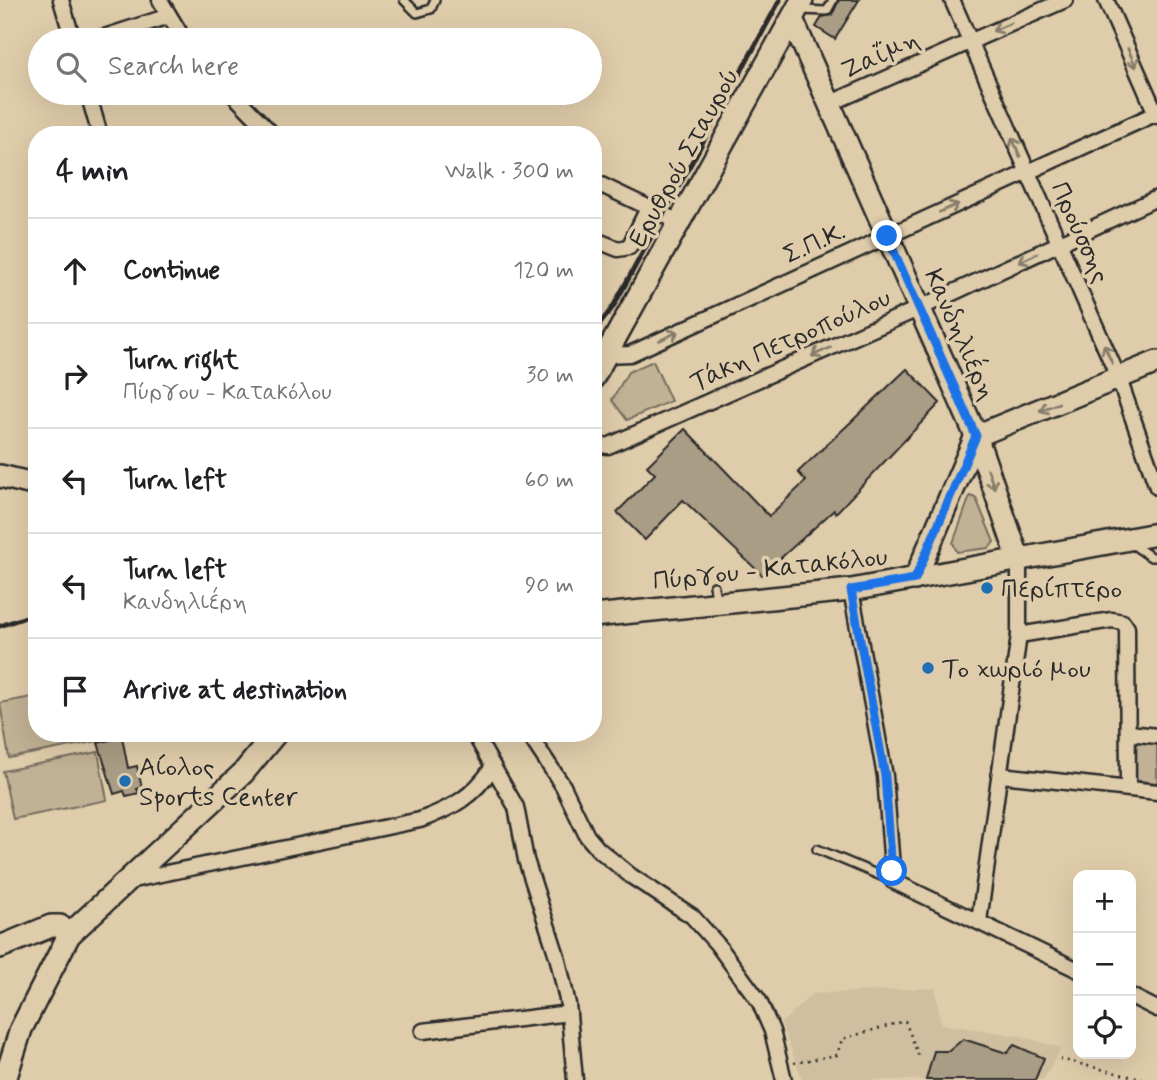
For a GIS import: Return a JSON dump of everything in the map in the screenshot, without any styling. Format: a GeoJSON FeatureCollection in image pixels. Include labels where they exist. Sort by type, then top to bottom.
{"type":"FeatureCollection","features":[{"type":"Feature","properties":{"kind":"main road","name":"Κανδηλιέρη"},"geometry":{"type":"LineString","coordinates":[[797,10],[831,103],[976,436],[1019,560]]}},
{"type":"Feature","properties":{"kind":"main road","name":"Ερυθρού Σταυρού"},"geometry":{"type":"LineString","coordinates":[[602,361],[797,10]]}},
{"type":"Feature","properties":{"kind":"main road"},"geometry":{"type":"LineString","coordinates":[[915,579],[976,436],[1157,362]]}},
{"type":"Feature","properties":{"kind":"main road"},"geometry":{"type":"LineString","coordinates":[[0,476],[28,483]]}},
{"type":"Feature","properties":{"kind":"main road","name":"Πύργου - Κατακόλου"},"geometry":{"type":"LineString","coordinates":[[602,611],[716,595],[851,590],[1157,534]]}},
{"type":"Feature","properties":{"kind":"main road"},"geometry":{"type":"LineString","coordinates":[[5,1080],[21,1029],[69,935],[243,773],[269,742]]}},
{"type":"Feature","properties":{"kind":"main road"},"geometry":{"type":"LineString","coordinates":[[0,947],[51,926],[60,926],[69,935]]}},
{"type":"Feature","properties":{"kind":"street"},"geometry":{"type":"LineString","coordinates":[[61,0],[69,28]]}},
{"type":"Feature","properties":{"kind":"street"},"geometry":{"type":"LineString","coordinates":[[160,0],[176,28]]}},
{"type":"Feature","properties":{"kind":"street","name":"Προύσσης"},"geometry":{"type":"LineString","coordinates":[[952,0],[1119,379],[1157,487]]}},
{"type":"Feature","properties":{"kind":"street","name":"Ζαΐμη"},"geometry":{"type":"LineString","coordinates":[[831,103],[1065,0]]}},
{"type":"Feature","properties":{"kind":"street"},"geometry":{"type":"LineString","coordinates":[[1106,0],[1157,114]]}},
{"type":"Feature","properties":{"kind":"street"},"geometry":{"type":"LineString","coordinates":[[132,28],[169,16]]}},
{"type":"Feature","properties":{"kind":"street"},"geometry":{"type":"LineString","coordinates":[[91,105],[97,126]]}},
{"type":"Feature","properties":{"kind":"street"},"geometry":{"type":"LineString","coordinates":[[244,105],[264,126]]}},
{"type":"Feature","properties":{"kind":"street","name":"Σ.Π.Κ."},"geometry":{"type":"LineString","coordinates":[[605,355],[630,354],[1157,114]]}},
{"type":"Feature","properties":{"kind":"street"},"geometry":{"type":"LineString","coordinates":[[602,185],[679,222]]}},
{"type":"Feature","properties":{"kind":"street","name":"Τάκη Πετροπούλου"},"geometry":{"type":"LineString","coordinates":[[602,445],[608,446],[920,308],[1157,198]]}},
{"type":"Feature","properties":{"kind":"street"},"geometry":{"type":"LineString","coordinates":[[602,243],[618,249],[629,247],[649,208]]}},
{"type":"Feature","properties":{"kind":"street"},"geometry":{"type":"LineString","coordinates":[[979,920],[1019,635],[1019,560]]}},
{"type":"Feature","properties":{"kind":"street"},"geometry":{"type":"LineString","coordinates":[[851,590],[885,776],[893,881],[1073,967]]}},
{"type":"Feature","properties":{"kind":"street"},"geometry":{"type":"LineString","coordinates":[[1019,635],[1112,620],[1123,622],[1129,635],[1128,788]]}},
{"type":"Feature","properties":{"kind":"street"},"geometry":{"type":"LineString","coordinates":[[1129,733],[1157,736]]}},
{"type":"Feature","properties":{"kind":"street"},"geometry":{"type":"LineString","coordinates":[[479,742],[516,807],[526,860],[557,956],[569,1013],[575,1080]]}},
{"type":"Feature","properties":{"kind":"street"},"geometry":{"type":"LineString","coordinates":[[534,742],[563,786],[597,849],[631,876],[692,916],[759,1000],[772,1031],[784,1080]]}},
{"type":"Feature","properties":{"kind":"street"},"geometry":{"type":"LineString","coordinates":[[127,882],[420,820],[465,800],[478,789],[492,768]]}},
{"type":"Feature","properties":{"kind":"street"},"geometry":{"type":"LineString","coordinates":[[1001,775],[1157,792]]}},
{"type":"Feature","properties":{"kind":"street"},"geometry":{"type":"LineString","coordinates":[[1136,998],[1157,1009]]}},
{"type":"Feature","properties":{"kind":"street"},"geometry":{"type":"LineString","coordinates":[[423,1031],[569,1013]]}},
{"type":"Feature","properties":{"kind":"lane"},"geometry":{"type":"LineString","coordinates":[[404,0],[417,13],[431,9],[435,0]]}},
{"type":"Feature","properties":{"kind":"lane"},"geometry":{"type":"LineString","coordinates":[[797,10],[827,11],[833,0]]}},
{"type":"Feature","properties":{"kind":"lane"},"geometry":{"type":"LineString","coordinates":[[1126,540],[1151,557],[1157,556]]}},
{"type":"Feature","properties":{"kind":"lane"},"geometry":{"type":"LineString","coordinates":[[817,849],[893,881]]}},
{"type":"Feature","properties":{"kind":"path"},"geometry":{"type":"LineString","coordinates":[[780,1065],[837,1055],[842,1040],[905,1021],[919,1057]]}},
{"type":"Feature","properties":{"kind":"path"},"geometry":{"type":"LineString","coordinates":[[1060,1059],[1145,1080]]}},
{"type":"Feature","properties":{"kind":"shaded area"},"geometry":{"type":"Polygon","coordinates":[[[653,361],[671,401],[627,420],[612,400],[628,372],[653,361]]]}},
{"type":"Feature","properties":{"kind":"shaded area"},"geometry":{"type":"Polygon","coordinates":[[[970,496],[976,498],[994,542],[989,548],[957,552],[953,543],[970,496]]]}},
{"type":"Feature","properties":{"kind":"shaded area"},"geometry":{"type":"Polygon","coordinates":[[[28,698],[28,742],[93,742],[9,758],[0,703],[28,698]]]}},
{"type":"Feature","properties":{"kind":"shaded area"},"geometry":{"type":"Polygon","coordinates":[[[1136,739],[1157,742],[1157,783],[1134,780],[1136,739]]]}},
{"type":"Feature","properties":{"kind":"shaded area"},"geometry":{"type":"Polygon","coordinates":[[[98,752],[107,800],[13,819],[3,771],[98,752]]]}},
{"type":"Feature","properties":{"kind":"shaded area"},"geometry":{"type":"Polygon","coordinates":[[[935,988],[941,1024],[1020,1036],[1061,1048],[1043,1080],[803,1080],[781,1023],[812,994],[935,988]]]}},
{"type":"Feature","properties":{"kind":"building"},"geometry":{"type":"Polygon","coordinates":[[[839,0],[859,0],[835,39],[816,27],[822,17],[832,15],[839,0]]]}},
{"type":"Feature","properties":{"kind":"building"},"geometry":{"type":"Polygon","coordinates":[[[907,369],[940,403],[836,513],[834,510],[762,575],[683,500],[645,540],[617,512],[655,474],[647,466],[685,429],[769,516],[806,481],[798,472],[907,369]]]}},
{"type":"Feature","properties":{"kind":"building","name":"Αίολος Sports Center"},"geometry":{"type":"Polygon","coordinates":[[[123,742],[128,768],[137,766],[142,788],[137,789],[139,793],[126,796],[124,791],[114,794],[98,743],[123,742]]]}},
{"type":"Feature","properties":{"kind":"building"},"geometry":{"type":"Polygon","coordinates":[[[963,1039],[1007,1053],[1014,1045],[1044,1058],[1035,1080],[926,1080],[934,1051],[949,1051],[963,1039]]]}},
{"type":"Feature","properties":{"kind":"railway"},"geometry":{"type":"LineString","coordinates":[[602,321],[613,307],[780,0]]}},
{"type":"Feature","properties":{"kind":"railway"},"geometry":{"type":"LineString","coordinates":[[0,626],[28,616]]}},
{"type":"Feature","properties":{"kind":"place","name":"Περίπτερο"},"geometry":{"type":"Point","coordinates":[987,588]}},
{"type":"Feature","properties":{"kind":"place","name":"Το χωριό μου"},"geometry":{"type":"Point","coordinates":[928,668]}},
{"type":"Feature","properties":{"kind":"place","name":"Αίολος Sports Center"},"geometry":{"type":"Point","coordinates":[125,781]}},
{"type":"Feature","properties":{"kind":"route"},"geometry":{"type":"LineString","coordinates":[[887,236],[976,436],[915,579],[851,590],[885,776],[892,871]]}}]}
